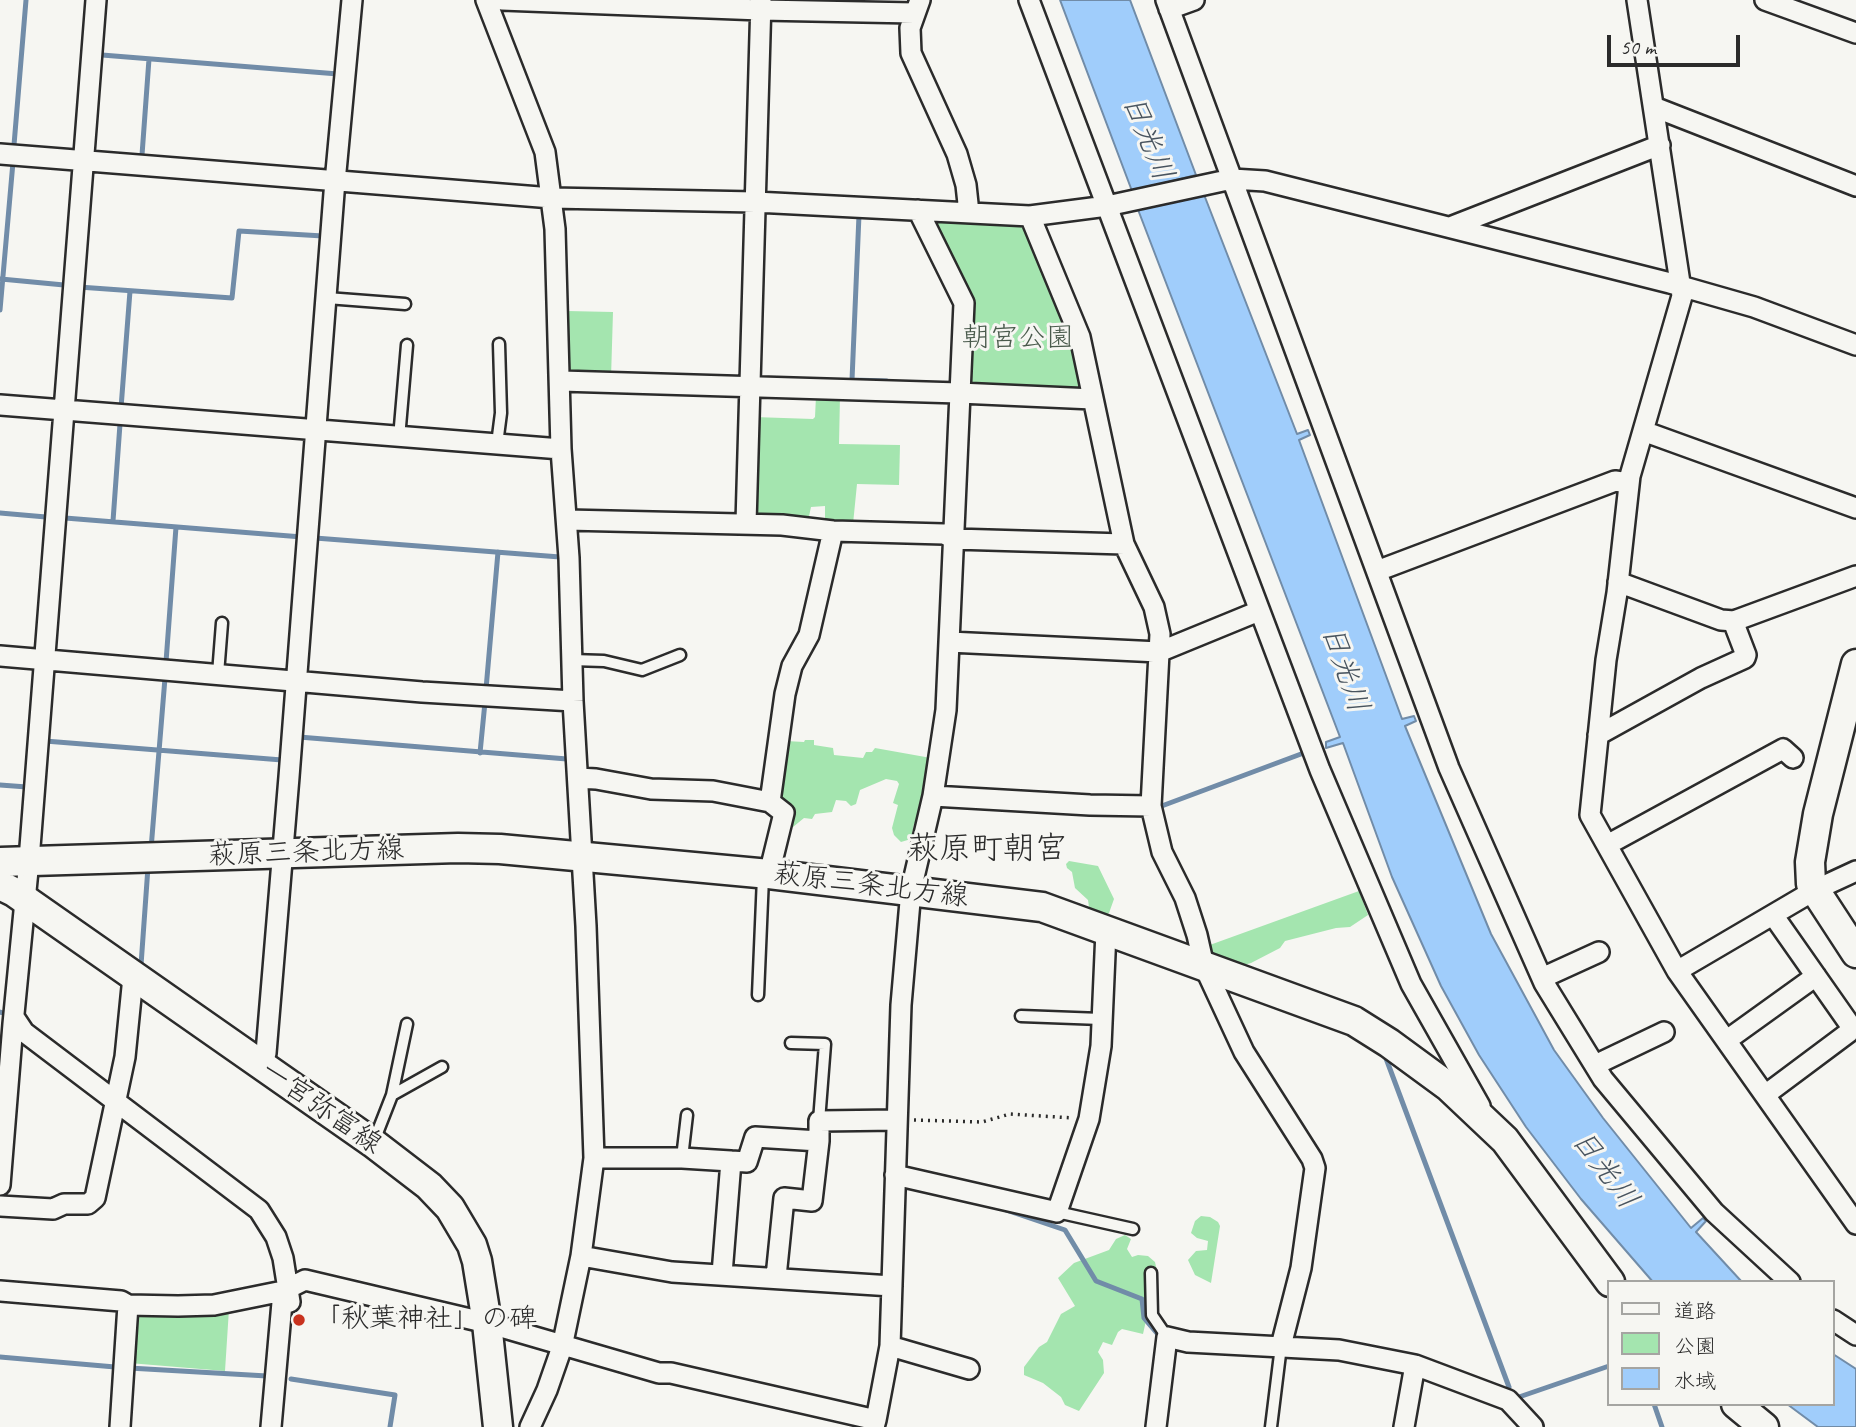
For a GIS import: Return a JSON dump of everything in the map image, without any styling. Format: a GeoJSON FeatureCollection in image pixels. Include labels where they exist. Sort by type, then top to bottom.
{"type":"FeatureCollection","features":[{"type":"Feature","properties":{"kind":"main road"},"geometry":{"type":"LineString","coordinates":[[1856,664],[1818,814],[1810,862],[1811,884],[1856,953]]}},
{"type":"Feature","properties":{"kind":"main road","name":"萩原三条北方線"},"geometry":{"type":"LineString","coordinates":[[0,862],[500,849],[766,874],[1042,907],[1354,1021],[1408,1056],[1449,1087],[1505,1140],[1609,1280]]}},
{"type":"Feature","properties":{"kind":"main road","name":"一宮弥富線"},"geometry":{"type":"LineString","coordinates":[[0,885],[373,1143],[429,1186],[450,1208],[462,1225],[477,1261],[487,1323],[498,1427]]}},
{"type":"Feature","properties":{"kind":"main road"},"geometry":{"type":"LineString","coordinates":[[1738,1406],[1764,1427]]}},
{"type":"Feature","properties":{"kind":"street"},"geometry":{"type":"LineString","coordinates":[[0,1172],[11,1000],[29,860],[96,0]]}},
{"type":"Feature","properties":{"kind":"street"},"geometry":{"type":"LineString","coordinates":[[262,1066],[266,1053],[335,181],[352,0]]}},
{"type":"Feature","properties":{"kind":"street"},"geometry":{"type":"LineString","coordinates":[[486,0],[545,152],[555,229],[561,449],[567,520],[573,701],[587,938],[594,1158],[580,1256],[562,1347],[530,1427]]}},
{"type":"Feature","properties":{"kind":"street"},"geometry":{"type":"LineString","coordinates":[[502,0],[917,6],[909,41],[911,53],[957,154],[966,185],[969,213]]}},
{"type":"Feature","properties":{"kind":"street"},"geometry":{"type":"LineString","coordinates":[[1029,0],[1320,770],[1411,984],[1474,1098],[1505,1140]]}},
{"type":"Feature","properties":{"kind":"street"},"geometry":{"type":"LineString","coordinates":[[1194,0],[1168,4],[1450,768],[1542,978],[1603,1079],[1714,1212],[1788,1280]]}},
{"type":"Feature","properties":{"kind":"street"},"geometry":{"type":"LineString","coordinates":[[1628,0],[1675,285],[1682,296],[1629,484],[1606,660],[1590,815],[1677,971],[1854,1218]]}},
{"type":"Feature","properties":{"kind":"street"},"geometry":{"type":"LineString","coordinates":[[1637,0],[1654,107],[1654,147]]}},
{"type":"Feature","properties":{"kind":"street"},"geometry":{"type":"LineString","coordinates":[[1765,0],[1856,33]]}},
{"type":"Feature","properties":{"kind":"street"},"geometry":{"type":"LineString","coordinates":[[746,523],[761,5]]}},
{"type":"Feature","properties":{"kind":"street"},"geometry":{"type":"LineString","coordinates":[[1654,107],[1856,186]]}},
{"type":"Feature","properties":{"kind":"street"},"geometry":{"type":"LineString","coordinates":[[1450,227],[1654,147]]}},
{"type":"Feature","properties":{"kind":"street"},"geometry":{"type":"LineString","coordinates":[[0,154],[552,198],[755,202],[1030,216],[1107,206],[1232,179],[1265,181],[1675,285],[1754,307],[1856,345]]}},
{"type":"Feature","properties":{"kind":"street"},"geometry":{"type":"LineString","coordinates":[[0,1291],[121,1301],[128,1306],[214,1305],[289,1288],[304,1280],[487,1323],[562,1347],[659,1373],[671,1373],[875,1423],[890,1346],[901,1005],[911,890],[933,796],[946,710],[964,303],[918,210]]}},
{"type":"Feature","properties":{"kind":"street"},"geometry":{"type":"LineString","coordinates":[[1030,216],[1080,337],[1124,544],[1154,607],[1160,634],[1151,806],[1162,852],[1185,898],[1204,966],[1244,1052],[1312,1159],[1315,1168],[1301,1268],[1281,1346]]}},
{"type":"Feature","properties":{"kind":"street"},"geometry":{"type":"LineString","coordinates":[[561,381],[1093,399]]}},
{"type":"Feature","properties":{"kind":"street"},"geometry":{"type":"LineString","coordinates":[[0,405],[561,449]]}},
{"type":"Feature","properties":{"kind":"street"},"geometry":{"type":"LineString","coordinates":[[1643,431],[1856,508]]}},
{"type":"Feature","properties":{"kind":"street"},"geometry":{"type":"LineString","coordinates":[[1377,571],[1615,481],[1629,484]]}},
{"type":"Feature","properties":{"kind":"street"},"geometry":{"type":"LineString","coordinates":[[567,520],[782,524],[833,531],[944,534],[954,539],[1124,544]]}},
{"type":"Feature","properties":{"kind":"street"},"geometry":{"type":"LineString","coordinates":[[770,802],[785,694],[792,666],[810,635],[833,531]]}},
{"type":"Feature","properties":{"kind":"street"},"geometry":{"type":"LineString","coordinates":[[1618,582],[1721,620],[1733,621],[1856,576]]}},
{"type":"Feature","properties":{"kind":"street"},"geometry":{"type":"LineString","coordinates":[[949,642],[1159,652],[1259,611]]}},
{"type":"Feature","properties":{"kind":"street"},"geometry":{"type":"LineString","coordinates":[[1598,735],[1701,678],[1745,658],[1733,621]]}},
{"type":"Feature","properties":{"kind":"street"},"geometry":{"type":"LineString","coordinates":[[0,656],[422,692],[573,701]]}},
{"type":"Feature","properties":{"kind":"street"},"geometry":{"type":"LineString","coordinates":[[1607,845],[1783,749],[1793,758]]}},
{"type":"Feature","properties":{"kind":"street"},"geometry":{"type":"LineString","coordinates":[[578,778],[651,789],[713,791],[770,802],[784,813],[766,874]]}},
{"type":"Feature","properties":{"kind":"street"},"geometry":{"type":"LineString","coordinates":[[933,796],[1151,806]]}},
{"type":"Feature","properties":{"kind":"street"},"geometry":{"type":"LineString","coordinates":[[1677,971],[1815,890],[1856,871]]}},
{"type":"Feature","properties":{"kind":"street"},"geometry":{"type":"LineString","coordinates":[[1765,1095],[1855,1028],[1773,915]]}},
{"type":"Feature","properties":{"kind":"street"},"geometry":{"type":"LineString","coordinates":[[895,1175],[1057,1212],[1089,1119],[1101,1046],[1106,931]]}},
{"type":"Feature","properties":{"kind":"street"},"geometry":{"type":"LineString","coordinates":[[1542,978],[1599,952]]}},
{"type":"Feature","properties":{"kind":"street"},"geometry":{"type":"LineString","coordinates":[[1727,1041],[1816,976]]}},
{"type":"Feature","properties":{"kind":"street"},"geometry":{"type":"LineString","coordinates":[[0,1206],[53,1209],[64,1204],[88,1205],[95,1198],[125,1057],[133,977]]}},
{"type":"Feature","properties":{"kind":"street"},"geometry":{"type":"LineString","coordinates":[[11,1000],[24,1032],[117,1095],[259,1210],[276,1237],[283,1258],[293,1314],[279,1427]]}},
{"type":"Feature","properties":{"kind":"street"},"geometry":{"type":"LineString","coordinates":[[1595,1065],[1664,1032]]}},
{"type":"Feature","properties":{"kind":"street"},"geometry":{"type":"LineString","coordinates":[[776,1278],[784,1198],[812,1201],[819,1121],[897,1120]]}},
{"type":"Feature","properties":{"kind":"street"},"geometry":{"type":"LineString","coordinates":[[594,1158],[682,1158],[747,1162],[755,1137],[818,1141]]}},
{"type":"Feature","properties":{"kind":"street"},"geometry":{"type":"LineString","coordinates":[[722,1274],[731,1161]]}},
{"type":"Feature","properties":{"kind":"street"},"geometry":{"type":"LineString","coordinates":[[580,1256],[672,1272],[892,1286]]}},
{"type":"Feature","properties":{"kind":"street"},"geometry":{"type":"LineString","coordinates":[[271,1427],[289,1288]]}},
{"type":"Feature","properties":{"kind":"street"},"geometry":{"type":"LineString","coordinates":[[120,1427],[128,1306]]}},
{"type":"Feature","properties":{"kind":"street"},"geometry":{"type":"LineString","coordinates":[[1835,1321],[1856,1335]]}},
{"type":"Feature","properties":{"kind":"street"},"geometry":{"type":"LineString","coordinates":[[1156,1427],[1167,1337],[1188,1342],[1339,1350],[1415,1365],[1508,1400],[1533,1427]]}},
{"type":"Feature","properties":{"kind":"street"},"geometry":{"type":"LineString","coordinates":[[890,1346],[969,1369]]}},
{"type":"Feature","properties":{"kind":"street"},"geometry":{"type":"LineString","coordinates":[[1404,1427],[1415,1365]]}},
{"type":"Feature","properties":{"kind":"lane"},"geometry":{"type":"LineString","coordinates":[[327,298],[405,304]]}},
{"type":"Feature","properties":{"kind":"lane"},"geometry":{"type":"LineString","coordinates":[[497,445],[501,413],[499,344]]}},
{"type":"Feature","properties":{"kind":"lane"},"geometry":{"type":"LineString","coordinates":[[399,438],[407,345]]}},
{"type":"Feature","properties":{"kind":"lane"},"geometry":{"type":"LineString","coordinates":[[218,674],[222,623]]}},
{"type":"Feature","properties":{"kind":"lane"},"geometry":{"type":"LineString","coordinates":[[572,660],[604,661],[642,670],[680,655]]}},
{"type":"Feature","properties":{"kind":"lane"},"geometry":{"type":"LineString","coordinates":[[758,995],[766,874]]}},
{"type":"Feature","properties":{"kind":"lane"},"geometry":{"type":"LineString","coordinates":[[1021,1016],[1101,1019]]}},
{"type":"Feature","properties":{"kind":"lane"},"geometry":{"type":"LineString","coordinates":[[373,1143],[392,1095],[407,1024]]}},
{"type":"Feature","properties":{"kind":"lane"},"geometry":{"type":"LineString","coordinates":[[791,1043],[825,1044],[819,1121]]}},
{"type":"Feature","properties":{"kind":"lane"},"geometry":{"type":"LineString","coordinates":[[392,1095],[442,1067]]}},
{"type":"Feature","properties":{"kind":"lane"},"geometry":{"type":"LineString","coordinates":[[682,1158],[687,1115]]}},
{"type":"Feature","properties":{"kind":"lane"},"geometry":{"type":"LineString","coordinates":[[1057,1212],[1133,1229]]}},
{"type":"Feature","properties":{"kind":"lane"},"geometry":{"type":"LineString","coordinates":[[1152,1273],[1152,1315],[1167,1337]]}},
{"type":"Feature","properties":{"kind":"lane"},"geometry":{"type":"LineString","coordinates":[[1271,1427],[1281,1346]]}},
{"type":"Feature","properties":{"kind":"path"},"geometry":{"type":"LineString","coordinates":[[897,1120],[982,1122],[1010,1114],[1089,1119]]}},
{"type":"Feature","properties":{"kind":"green space","name":"朝宮公園"},"geometry":{"type":"Polygon","coordinates":[[[924,214],[1027,220],[1076,338],[1082,388],[1078,394],[961,391],[967,301],[924,214]]]}},
{"type":"Feature","properties":{"kind":"green space"},"geometry":{"type":"Polygon","coordinates":[[[567,311],[613,312],[611,378],[575,376],[569,371],[567,311]]]}},
{"type":"Feature","properties":{"kind":"green space"},"geometry":{"type":"Polygon","coordinates":[[[816,396],[840,396],[839,444],[900,445],[899,485],[857,484],[853,524],[825,522],[825,506],[811,507],[808,521],[756,517],[754,417],[813,419],[816,396]]]}},
{"type":"Feature","properties":{"kind":"green space"},"geometry":{"type":"Polygon","coordinates":[[[814,740],[814,745],[833,748],[834,755],[863,758],[866,752],[872,752],[875,748],[931,758],[922,816],[914,824],[911,839],[901,842],[894,835],[892,828],[898,805],[893,803],[899,784],[886,779],[860,790],[856,804],[851,806],[846,801],[836,800],[832,812],[815,814],[812,819],[804,818],[793,827],[786,823],[774,799],[786,741],[814,740]]]}},
{"type":"Feature","properties":{"kind":"green space"},"geometry":{"type":"Polygon","coordinates":[[[1069,861],[1098,866],[1114,899],[1109,913],[1104,917],[1090,914],[1088,900],[1075,888],[1072,872],[1067,868],[1069,861]]]}},
{"type":"Feature","properties":{"kind":"green space"},"geometry":{"type":"Polygon","coordinates":[[[1359,891],[1368,915],[1350,927],[1285,941],[1280,948],[1251,963],[1236,967],[1213,961],[1207,946],[1359,891]]]}},
{"type":"Feature","properties":{"kind":"green space"},"geometry":{"type":"Polygon","coordinates":[[[1201,1216],[1210,1217],[1220,1226],[1211,1283],[1195,1275],[1188,1260],[1196,1251],[1207,1250],[1208,1241],[1191,1233],[1195,1221],[1201,1216]]]}},
{"type":"Feature","properties":{"kind":"green space"},"geometry":{"type":"Polygon","coordinates":[[[1125,1235],[1131,1239],[1127,1249],[1132,1257],[1148,1256],[1155,1262],[1158,1276],[1149,1279],[1143,1334],[1122,1329],[1112,1345],[1103,1342],[1098,1352],[1103,1360],[1104,1373],[1079,1411],[1065,1405],[1061,1397],[1043,1383],[1024,1375],[1024,1367],[1039,1347],[1047,1342],[1061,1314],[1075,1306],[1058,1278],[1074,1263],[1109,1250],[1116,1239],[1125,1235]]]}},
{"type":"Feature","properties":{"kind":"green space"},"geometry":{"type":"Polygon","coordinates":[[[229,1309],[225,1371],[129,1363],[133,1315],[229,1309]]]}},
{"type":"Feature","properties":{"kind":"water","name":"日光川"},"geometry":{"type":"Polygon","coordinates":[[[1060,0],[1130,0],[1196,175],[1132,191],[1060,0]]]}},
{"type":"Feature","properties":{"kind":"water","name":"日光川"},"geometry":{"type":"Polygon","coordinates":[[[1203,192],[1297,434],[1308,430],[1310,435],[1299,440],[1402,719],[1414,716],[1416,721],[1405,726],[1491,934],[1554,1050],[1603,1118],[1691,1228],[1703,1218],[1706,1221],[1696,1232],[1740,1280],[1651,1280],[1581,1199],[1526,1127],[1479,1055],[1441,986],[1392,877],[1343,743],[1326,748],[1326,742],[1340,737],[1137,207],[1203,192]]]}},
{"type":"Feature","properties":{"kind":"water"},"geometry":{"type":"Polygon","coordinates":[[[1835,1355],[1856,1369],[1856,1427],[1818,1427],[1790,1406],[1835,1406],[1835,1355]]]}},
{"type":"Feature","properties":{"kind":"waterway"},"geometry":{"type":"LineString","coordinates":[[14,145],[26,0]]}},
{"type":"Feature","properties":{"kind":"waterway"},"geometry":{"type":"LineString","coordinates":[[102,55],[338,74]]}},
{"type":"Feature","properties":{"kind":"waterway"},"geometry":{"type":"LineString","coordinates":[[142,155],[149,59]]}},
{"type":"Feature","properties":{"kind":"waterway"},"geometry":{"type":"LineString","coordinates":[[0,310],[13,162]]}},
{"type":"Feature","properties":{"kind":"waterway"},"geometry":{"type":"LineString","coordinates":[[859,215],[852,380],[887,381]]}},
{"type":"Feature","properties":{"kind":"waterway"},"geometry":{"type":"LineString","coordinates":[[79,287],[232,298],[239,231],[323,236],[323,231]]}},
{"type":"Feature","properties":{"kind":"waterway"},"geometry":{"type":"LineString","coordinates":[[1,279],[64,285]]}},
{"type":"Feature","properties":{"kind":"waterway"},"geometry":{"type":"LineString","coordinates":[[121,408],[130,291]]}},
{"type":"Feature","properties":{"kind":"waterway"},"geometry":{"type":"LineString","coordinates":[[113,521],[120,424]]}},
{"type":"Feature","properties":{"kind":"waterway"},"geometry":{"type":"LineString","coordinates":[[0,513],[46,517]]}},
{"type":"Feature","properties":{"kind":"waterway"},"geometry":{"type":"LineString","coordinates":[[65,518],[302,537]]}},
{"type":"Feature","properties":{"kind":"waterway"},"geometry":{"type":"LineString","coordinates":[[166,662],[176,527]]}},
{"type":"Feature","properties":{"kind":"waterway"},"geometry":{"type":"LineString","coordinates":[[315,538],[560,557]]}},
{"type":"Feature","properties":{"kind":"waterway"},"geometry":{"type":"LineString","coordinates":[[486,689],[498,552]]}},
{"type":"Feature","properties":{"kind":"waterway"},"geometry":{"type":"LineString","coordinates":[[151,849],[165,678]]}},
{"type":"Feature","properties":{"kind":"waterway"},"geometry":{"type":"LineString","coordinates":[[480,753],[485,702]]}},
{"type":"Feature","properties":{"kind":"waterway"},"geometry":{"type":"LineString","coordinates":[[299,737],[567,759]]}},
{"type":"Feature","properties":{"kind":"waterway"},"geometry":{"type":"LineString","coordinates":[[45,745],[45,741],[282,760]]}},
{"type":"Feature","properties":{"kind":"waterway"},"geometry":{"type":"LineString","coordinates":[[1160,810],[1159,807],[1301,754]]}},
{"type":"Feature","properties":{"kind":"waterway"},"geometry":{"type":"LineString","coordinates":[[0,785],[27,787]]}},
{"type":"Feature","properties":{"kind":"waterway"},"geometry":{"type":"LineString","coordinates":[[141,965],[148,867]]}},
{"type":"Feature","properties":{"kind":"waterway"},"geometry":{"type":"LineString","coordinates":[[1384,1053],[1509,1387]]}},
{"type":"Feature","properties":{"kind":"waterway"},"geometry":{"type":"LineString","coordinates":[[1006,1210],[1065,1230],[1096,1281],[1142,1299],[1144,1318],[1161,1338]]}},
{"type":"Feature","properties":{"kind":"waterway"},"geometry":{"type":"LineString","coordinates":[[0,1357],[115,1367]]}},
{"type":"Feature","properties":{"kind":"waterway"},"geometry":{"type":"LineString","coordinates":[[1519,1397],[1608,1366]]}},
{"type":"Feature","properties":{"kind":"waterway"},"geometry":{"type":"LineString","coordinates":[[129,1368],[267,1376]]}},
{"type":"Feature","properties":{"kind":"waterway"},"geometry":{"type":"LineString","coordinates":[[291,1379],[395,1395],[390,1427]]}},
{"type":"Feature","properties":{"kind":"waterway"},"geometry":{"type":"LineString","coordinates":[[1655,1406],[1662,1427]]}},
{"type":"Feature","properties":{"kind":"place","name":"「秋葉神社」の碑"},"geometry":{"type":"Point","coordinates":[299,1320]}},
{"type":"Feature","properties":{"kind":"district","name":"萩原町朝宮"},"geometry":{"type":"Point","coordinates":[987,850]}}]}
